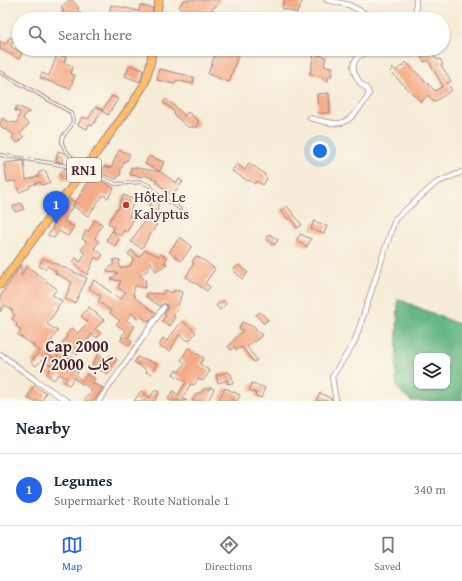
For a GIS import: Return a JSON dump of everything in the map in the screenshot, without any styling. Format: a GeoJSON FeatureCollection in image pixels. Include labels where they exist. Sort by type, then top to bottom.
{"type":"FeatureCollection","features":[{"type":"Feature","properties":{"kind":"main road"},"geometry":{"type":"LineString","coordinates":[[157,12],[159,0]]}},
{"type":"Feature","properties":{"kind":"main road","name":"RN1"},"geometry":{"type":"LineString","coordinates":[[0,285],[132,104],[145,83],[151,56]]}},
{"type":"Feature","properties":{"kind":"street"},"geometry":{"type":"LineString","coordinates":[[327,0],[349,5],[362,12]]}},
{"type":"Feature","properties":{"kind":"street"},"geometry":{"type":"LineString","coordinates":[[416,0],[416,12]]}},
{"type":"Feature","properties":{"kind":"street"},"geometry":{"type":"LineString","coordinates":[[310,118],[330,123],[344,122],[362,106],[370,94],[368,89],[359,82],[353,68],[354,62],[359,56]]}},
{"type":"Feature","properties":{"kind":"street"},"geometry":{"type":"LineString","coordinates":[[336,401],[332,377],[355,342],[395,219],[436,183],[462,172]]}},
{"type":"Feature","properties":{"kind":"street"},"geometry":{"type":"LineString","coordinates":[[99,401],[164,308]]}},
{"type":"Feature","properties":{"kind":"street"},"geometry":{"type":"LineString","coordinates":[[0,354],[67,401]]}},
{"type":"Feature","properties":{"kind":"lane"},"geometry":{"type":"LineString","coordinates":[[0,72],[70,112],[73,117],[73,122],[62,138],[62,142],[68,152],[84,170]]}},
{"type":"Feature","properties":{"kind":"lane"},"geometry":{"type":"LineString","coordinates":[[0,155],[84,170],[116,184],[141,182],[149,185],[163,200],[172,203],[180,209]]}},
{"type":"Feature","properties":{"kind":"green space"},"geometry":{"type":"Polygon","coordinates":[[[398,299],[461,325],[462,324],[462,401],[411,401],[397,388],[396,370],[398,299]]]}},
{"type":"Feature","properties":{"kind":"building"},"geometry":{"type":"Polygon","coordinates":[[[69,0],[72,0],[79,8],[77,9],[80,12],[62,12],[64,11],[61,7],[69,0]]]}},
{"type":"Feature","properties":{"kind":"building"},"geometry":{"type":"Polygon","coordinates":[[[184,0],[221,0],[211,11],[216,12],[187,12],[179,7],[184,0]]]}},
{"type":"Feature","properties":{"kind":"building"},"geometry":{"type":"Polygon","coordinates":[[[285,0],[303,0],[297,12],[282,8],[285,0]]]}},
{"type":"Feature","properties":{"kind":"building"},"geometry":{"type":"Polygon","coordinates":[[[111,5],[139,11],[140,5],[153,8],[152,12],[110,12],[111,5]]]}},
{"type":"Feature","properties":{"kind":"building"},"geometry":{"type":"Polygon","coordinates":[[[10,37],[12,38],[10,46],[12,47],[12,55],[0,49],[0,41],[5,44],[10,37]]]}},
{"type":"Feature","properties":{"kind":"building"},"geometry":{"type":"Polygon","coordinates":[[[13,56],[20,56],[19,59],[13,56]]]}},
{"type":"Feature","properties":{"kind":"building"},"geometry":{"type":"Polygon","coordinates":[[[57,56],[66,57],[64,63],[73,66],[71,74],[75,75],[70,89],[40,78],[42,73],[49,76],[57,56]]]}},
{"type":"Feature","properties":{"kind":"building"},"geometry":{"type":"Polygon","coordinates":[[[214,56],[238,56],[229,82],[208,74],[214,56]]]}},
{"type":"Feature","properties":{"kind":"building"},"geometry":{"type":"Polygon","coordinates":[[[314,56],[326,57],[324,66],[332,67],[331,77],[328,76],[328,81],[323,80],[323,77],[310,74],[314,56]]]}},
{"type":"Feature","properties":{"kind":"building"},"geometry":{"type":"Polygon","coordinates":[[[421,56],[434,56],[437,60],[440,59],[443,64],[441,65],[451,81],[447,83],[452,90],[434,102],[428,95],[421,102],[390,71],[393,68],[396,71],[406,62],[435,91],[443,86],[428,60],[424,62],[421,56]]]}},
{"type":"Feature","properties":{"kind":"building"},"geometry":{"type":"Polygon","coordinates":[[[130,65],[143,70],[140,82],[125,76],[130,65]]]}},
{"type":"Feature","properties":{"kind":"building"},"geometry":{"type":"Polygon","coordinates":[[[159,69],[194,77],[193,84],[176,80],[175,84],[157,80],[159,69]]]}},
{"type":"Feature","properties":{"kind":"building"},"geometry":{"type":"Polygon","coordinates":[[[329,93],[330,113],[318,113],[317,94],[329,93]]]}},
{"type":"Feature","properties":{"kind":"building"},"geometry":{"type":"Polygon","coordinates":[[[112,96],[118,99],[108,115],[102,111],[112,96]]]}},
{"type":"Feature","properties":{"kind":"building"},"geometry":{"type":"Polygon","coordinates":[[[166,99],[185,116],[188,112],[198,120],[198,127],[188,127],[174,115],[175,113],[163,102],[166,99]]]}},
{"type":"Feature","properties":{"kind":"building"},"geometry":{"type":"Polygon","coordinates":[[[18,106],[30,112],[26,113],[23,119],[29,124],[20,134],[24,137],[18,143],[12,138],[14,135],[5,129],[4,130],[0,125],[2,118],[9,122],[17,123],[20,112],[15,111],[16,107],[18,106]]]}},
{"type":"Feature","properties":{"kind":"building"},"geometry":{"type":"Polygon","coordinates":[[[96,107],[103,110],[92,126],[89,124],[87,129],[78,125],[82,117],[88,119],[96,107]]]}},
{"type":"Feature","properties":{"kind":"building"},"geometry":{"type":"Polygon","coordinates":[[[119,150],[130,154],[127,161],[125,160],[120,171],[120,176],[118,176],[117,179],[102,174],[104,166],[111,168],[119,150]]]}},
{"type":"Feature","properties":{"kind":"building"},"geometry":{"type":"Polygon","coordinates":[[[58,151],[64,153],[62,163],[56,161],[58,151]]]}},
{"type":"Feature","properties":{"kind":"building"},"geometry":{"type":"Polygon","coordinates":[[[149,156],[164,162],[160,171],[145,164],[149,156]]]}},
{"type":"Feature","properties":{"kind":"building"},"geometry":{"type":"Polygon","coordinates":[[[24,161],[26,180],[39,176],[38,173],[45,170],[50,182],[42,185],[40,182],[19,192],[15,181],[7,182],[4,163],[24,161]]]}},
{"type":"Feature","properties":{"kind":"building"},"geometry":{"type":"Polygon","coordinates":[[[249,163],[265,174],[264,175],[267,178],[263,185],[256,181],[255,184],[249,180],[248,181],[232,171],[237,164],[245,170],[249,163]]]}},
{"type":"Feature","properties":{"kind":"building"},"geometry":{"type":"Polygon","coordinates":[[[131,167],[161,172],[176,183],[179,179],[183,182],[172,195],[156,182],[157,180],[144,175],[143,177],[130,175],[131,167]]]}},
{"type":"Feature","properties":{"kind":"building"},"geometry":{"type":"Polygon","coordinates":[[[66,168],[73,174],[64,181],[59,174],[66,168]]]}},
{"type":"Feature","properties":{"kind":"building"},"geometry":{"type":"Polygon","coordinates":[[[92,176],[114,188],[108,198],[103,195],[88,216],[73,206],[92,176]]]}},
{"type":"Feature","properties":{"kind":"building"},"geometry":{"type":"Polygon","coordinates":[[[123,195],[134,199],[129,216],[134,219],[126,233],[124,230],[121,236],[112,230],[114,227],[108,223],[117,209],[118,210],[123,195]]]}},
{"type":"Feature","properties":{"kind":"building"},"geometry":{"type":"Polygon","coordinates":[[[70,199],[75,202],[64,221],[74,227],[68,236],[59,231],[54,238],[48,235],[53,228],[52,227],[70,199]]]}},
{"type":"Feature","properties":{"kind":"building"},"geometry":{"type":"Polygon","coordinates":[[[150,202],[158,202],[157,217],[159,219],[142,248],[131,242],[146,218],[150,220],[150,202]]]}},
{"type":"Feature","properties":{"kind":"building"},"geometry":{"type":"Polygon","coordinates":[[[21,203],[24,209],[15,212],[13,206],[21,203]]]}},
{"type":"Feature","properties":{"kind":"building"},"geometry":{"type":"Polygon","coordinates":[[[287,206],[302,225],[297,228],[291,218],[289,220],[280,211],[287,206]]]}},
{"type":"Feature","properties":{"kind":"building"},"geometry":{"type":"Polygon","coordinates":[[[94,220],[102,224],[95,238],[99,242],[94,248],[103,255],[99,260],[95,257],[87,275],[72,262],[76,258],[81,262],[85,253],[81,250],[87,241],[82,239],[86,230],[89,231],[94,220]]]}},
{"type":"Feature","properties":{"kind":"building"},"geometry":{"type":"Polygon","coordinates":[[[314,221],[327,226],[324,234],[311,229],[314,221]]]}},
{"type":"Feature","properties":{"kind":"building"},"geometry":{"type":"Polygon","coordinates":[[[112,231],[119,239],[115,246],[106,240],[112,231]]]}},
{"type":"Feature","properties":{"kind":"building"},"geometry":{"type":"Polygon","coordinates":[[[269,234],[278,240],[274,245],[266,239],[269,234]]]}},
{"type":"Feature","properties":{"kind":"building"},"geometry":{"type":"Polygon","coordinates":[[[300,234],[311,239],[307,247],[296,241],[300,234]]]}},
{"type":"Feature","properties":{"kind":"building"},"geometry":{"type":"Polygon","coordinates":[[[180,237],[192,246],[181,261],[169,252],[180,237]]]}},
{"type":"Feature","properties":{"kind":"building"},"geometry":{"type":"Polygon","coordinates":[[[131,250],[139,257],[145,250],[159,256],[161,254],[167,258],[164,263],[167,264],[156,271],[150,261],[148,270],[140,275],[146,281],[145,288],[135,286],[133,294],[135,296],[134,297],[156,313],[149,322],[140,316],[137,319],[132,313],[126,320],[135,326],[128,338],[132,341],[129,346],[120,340],[123,338],[121,337],[126,331],[116,324],[120,321],[110,313],[111,311],[98,301],[101,296],[89,288],[94,280],[120,299],[126,292],[118,288],[121,281],[111,279],[118,273],[107,272],[113,265],[114,259],[120,260],[119,268],[130,266],[134,259],[128,254],[131,250]]]}},
{"type":"Feature","properties":{"kind":"building"},"geometry":{"type":"Polygon","coordinates":[[[196,256],[215,269],[205,283],[210,287],[207,291],[186,277],[194,263],[192,262],[196,256]]]}},
{"type":"Feature","properties":{"kind":"building"},"geometry":{"type":"Polygon","coordinates":[[[43,258],[87,278],[75,303],[65,299],[72,282],[55,273],[56,271],[47,266],[45,269],[39,266],[43,258]]]}},
{"type":"Feature","properties":{"kind":"building"},"geometry":{"type":"Polygon","coordinates":[[[21,265],[21,276],[27,266],[57,289],[52,295],[62,301],[47,324],[58,331],[51,341],[53,342],[46,354],[56,359],[60,352],[79,363],[77,368],[80,369],[76,375],[82,381],[87,374],[95,379],[92,383],[103,388],[94,401],[84,401],[92,390],[74,378],[69,385],[64,382],[67,378],[59,374],[54,380],[47,374],[52,366],[42,360],[36,366],[31,362],[40,351],[33,347],[34,345],[18,335],[21,330],[16,326],[17,324],[12,319],[15,315],[12,313],[13,311],[5,305],[0,312],[0,297],[21,265]]]}},
{"type":"Feature","properties":{"kind":"building"},"geometry":{"type":"Polygon","coordinates":[[[239,265],[248,273],[242,279],[233,270],[239,265]]]}},
{"type":"Feature","properties":{"kind":"building"},"geometry":{"type":"Polygon","coordinates":[[[165,290],[173,293],[174,290],[182,292],[179,307],[173,316],[175,317],[170,326],[162,321],[166,315],[164,314],[167,309],[167,305],[164,303],[160,306],[146,297],[147,293],[163,294],[165,290]]]}},
{"type":"Feature","properties":{"kind":"building"},"geometry":{"type":"Polygon","coordinates":[[[223,301],[226,304],[220,310],[216,306],[223,301]]]}},
{"type":"Feature","properties":{"kind":"building"},"geometry":{"type":"Polygon","coordinates":[[[89,307],[104,320],[95,329],[101,333],[97,338],[92,334],[77,355],[62,343],[72,328],[78,333],[88,322],[81,316],[89,307]]]}},
{"type":"Feature","properties":{"kind":"building"},"geometry":{"type":"Polygon","coordinates":[[[260,312],[268,320],[264,323],[256,315],[260,312]]]}},
{"type":"Feature","properties":{"kind":"building"},"geometry":{"type":"Polygon","coordinates":[[[182,321],[196,332],[189,341],[179,335],[170,351],[159,346],[163,338],[167,341],[182,321]]]}},
{"type":"Feature","properties":{"kind":"building"},"geometry":{"type":"Polygon","coordinates":[[[242,322],[256,328],[255,330],[262,335],[247,347],[257,360],[254,362],[242,347],[236,350],[234,346],[231,350],[228,347],[243,330],[239,329],[242,322]]]}},
{"type":"Feature","properties":{"kind":"building"},"geometry":{"type":"Polygon","coordinates":[[[188,348],[204,358],[200,364],[210,371],[203,381],[198,379],[194,385],[191,384],[182,398],[187,401],[171,401],[168,399],[173,391],[178,395],[186,382],[173,374],[176,370],[179,372],[185,363],[181,360],[188,348]]]}},
{"type":"Feature","properties":{"kind":"building"},"geometry":{"type":"Polygon","coordinates":[[[98,354],[107,360],[110,355],[117,359],[107,374],[92,365],[98,354]]]}},
{"type":"Feature","properties":{"kind":"building"},"geometry":{"type":"Polygon","coordinates":[[[138,357],[157,364],[151,374],[146,372],[147,370],[134,362],[138,357]]]}},
{"type":"Feature","properties":{"kind":"building"},"geometry":{"type":"Polygon","coordinates":[[[228,372],[231,374],[233,383],[227,384],[228,380],[218,383],[216,375],[228,372]]]}},
{"type":"Feature","properties":{"kind":"building"},"geometry":{"type":"Polygon","coordinates":[[[252,383],[265,388],[261,398],[255,396],[256,393],[249,390],[252,383]]]}},
{"type":"Feature","properties":{"kind":"building"},"geometry":{"type":"Polygon","coordinates":[[[34,386],[46,393],[42,401],[33,401],[27,398],[34,386]]]}},
{"type":"Feature","properties":{"kind":"building"},"geometry":{"type":"Polygon","coordinates":[[[210,387],[214,389],[208,401],[192,401],[198,392],[201,394],[205,388],[209,390],[210,387]]]}},
{"type":"Feature","properties":{"kind":"building"},"geometry":{"type":"Polygon","coordinates":[[[225,388],[240,395],[237,401],[232,399],[231,401],[223,401],[219,399],[225,388]]]}},
{"type":"Feature","properties":{"kind":"building"},"geometry":{"type":"Polygon","coordinates":[[[155,390],[159,392],[155,401],[134,401],[141,391],[150,398],[155,390]]]}},
{"type":"Feature","properties":{"kind":"building"},"geometry":{"type":"Polygon","coordinates":[[[320,393],[332,399],[332,401],[316,401],[320,393]]]}},
{"type":"Feature","properties":{"kind":"place","name":"Hôtel Le Kalyptus"},"geometry":{"type":"Point","coordinates":[126,205]}},
{"type":"Feature","properties":{"kind":"place","name":"Legumes"},"geometry":{"type":"Point","coordinates":[56,224]}},
{"type":"Feature","properties":{"kind":"district","name":"Cap 2000 / كاب 2000"},"geometry":{"type":"Point","coordinates":[77,355]}}]}
